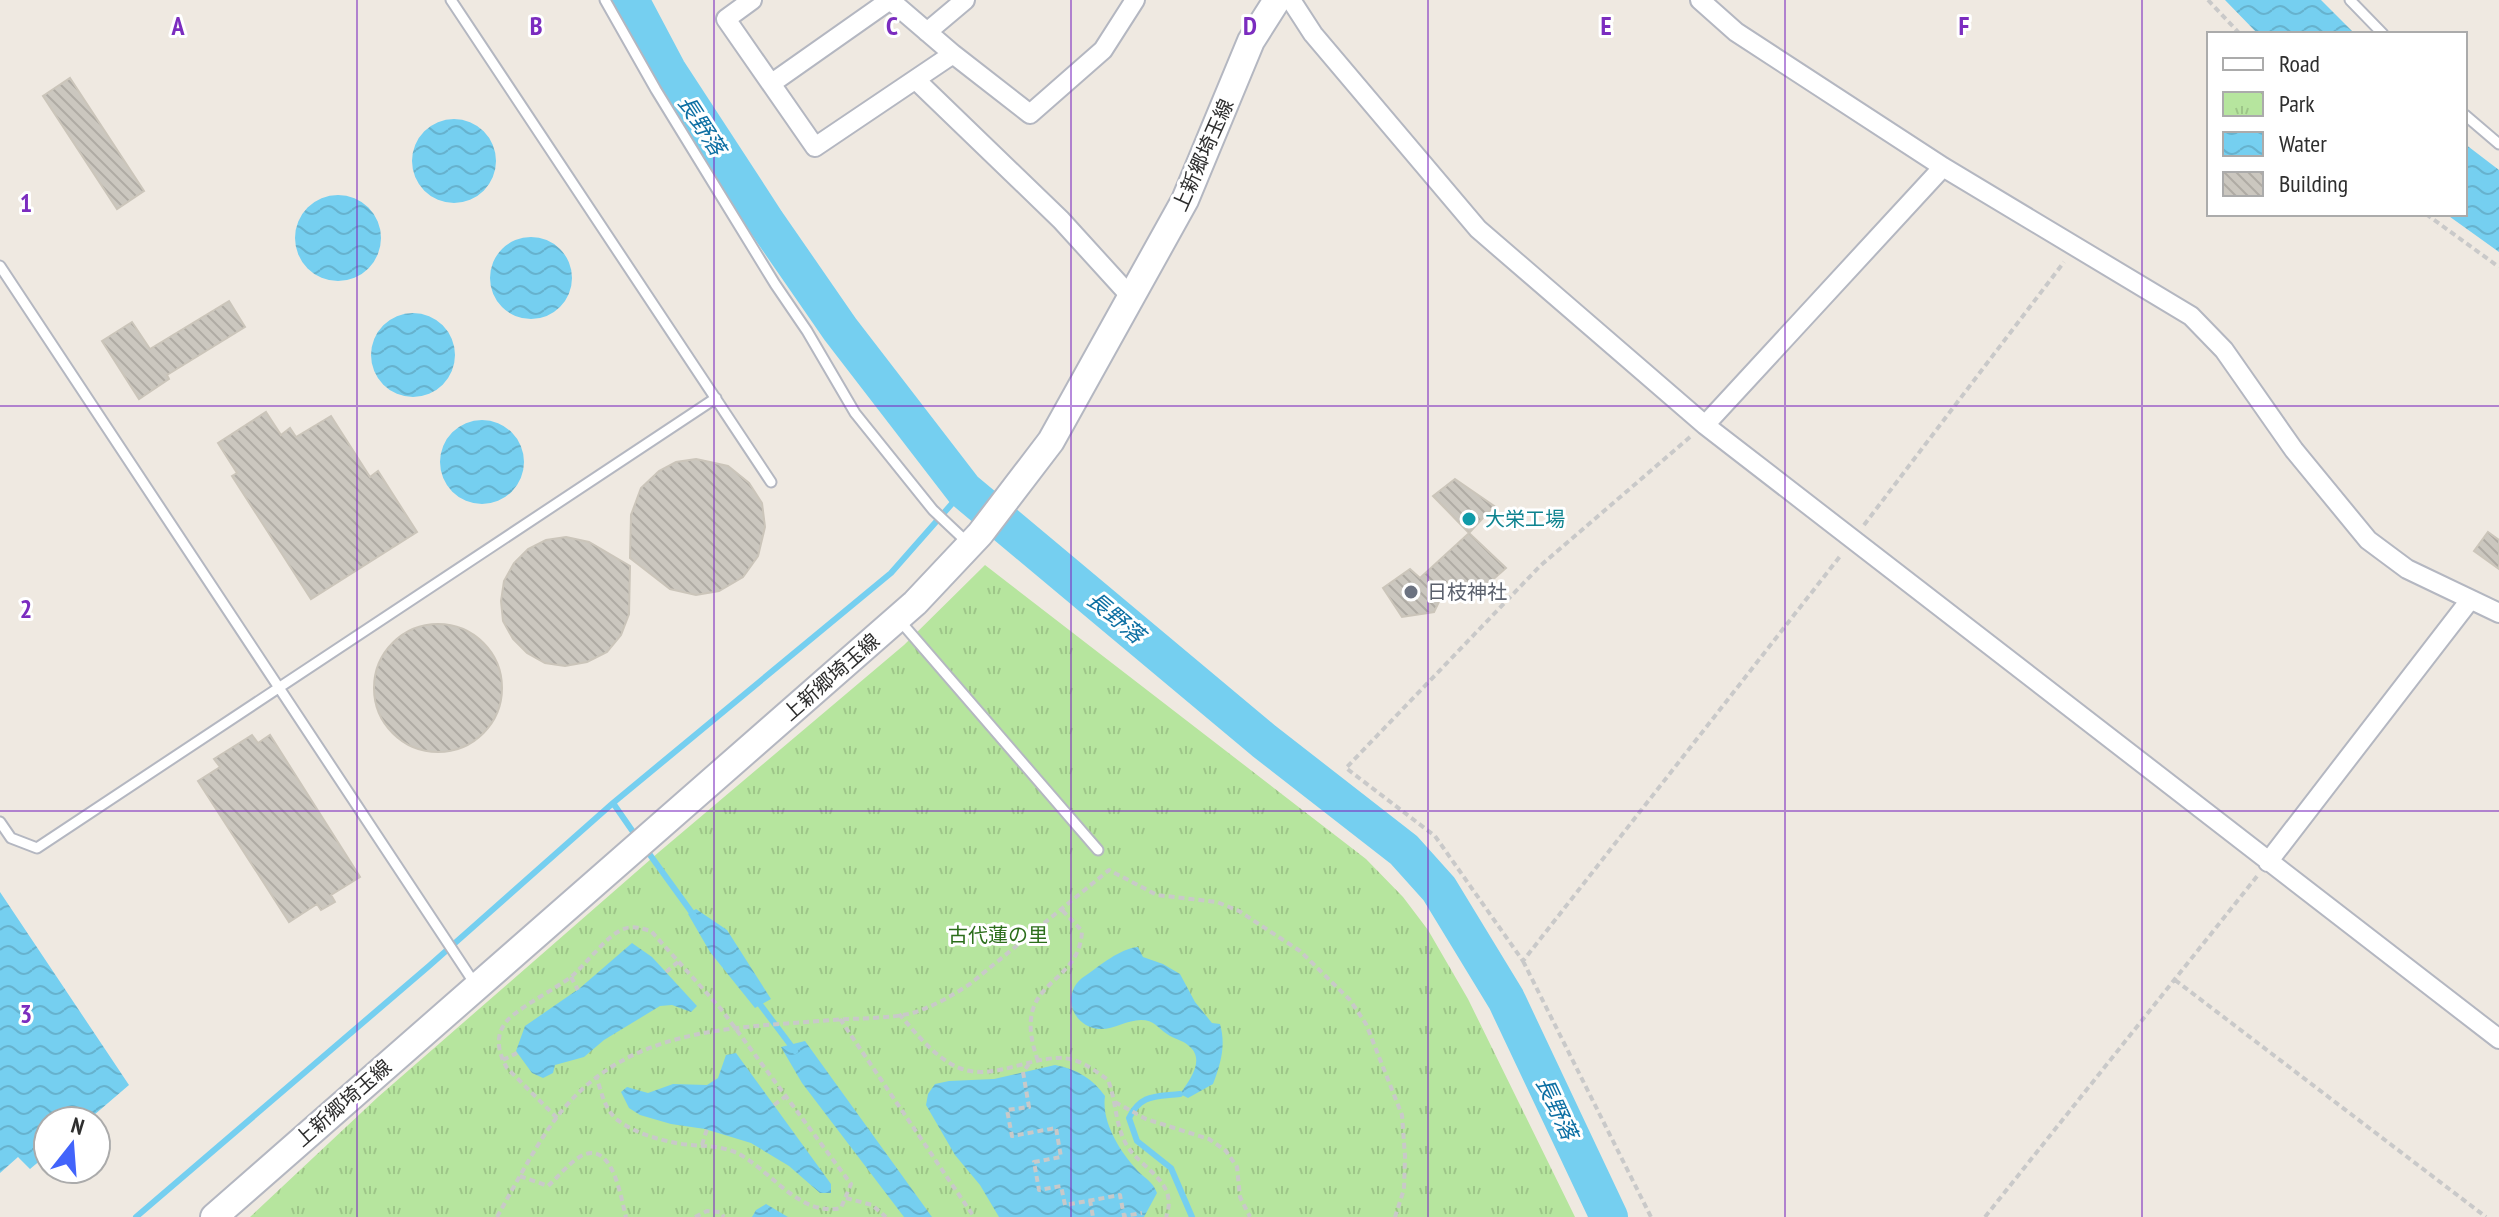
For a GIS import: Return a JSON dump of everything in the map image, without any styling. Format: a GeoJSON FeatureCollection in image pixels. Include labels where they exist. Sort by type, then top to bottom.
{"type":"FeatureCollection","features":[{"type":"Feature","properties":{"kind":"main road","name":"上新郷埼玉線"},"geometry":{"type":"LineString","coordinates":[[214,1217],[898,619],[975,540],[1051,441],[1132,298],[1185,200],[1251,41],[1277,0]]}},
{"type":"Feature","properties":{"kind":"street"},"geometry":{"type":"LineString","coordinates":[[752,0],[726,19],[815,147],[953,54]]}},
{"type":"Feature","properties":{"kind":"street"},"geometry":{"type":"LineString","coordinates":[[772,83],[890,0],[1030,114],[1103,50],[1135,0]]}},
{"type":"Feature","properties":{"kind":"street"},"geometry":{"type":"LineString","coordinates":[[927,32],[965,0]]}},
{"type":"Feature","properties":{"kind":"street"},"geometry":{"type":"LineString","coordinates":[[1291,0],[1313,34],[1478,229],[1705,425],[2499,1039]]}},
{"type":"Feature","properties":{"kind":"street"},"geometry":{"type":"LineString","coordinates":[[1700,0],[1736,32],[1943,167],[2191,316],[2224,350],[2294,450],[2368,540],[2407,569],[2499,613]]}},
{"type":"Feature","properties":{"kind":"street"},"geometry":{"type":"LineString","coordinates":[[917,81],[1061,220],[1132,298]]}},
{"type":"Feature","properties":{"kind":"street"},"geometry":{"type":"LineString","coordinates":[[1705,425],[1943,167]]}},
{"type":"Feature","properties":{"kind":"street"},"geometry":{"type":"LineString","coordinates":[[2268,862],[2470,600]]}},
{"type":"Feature","properties":{"kind":"lane"},"geometry":{"type":"LineString","coordinates":[[451,0],[771,482]]}},
{"type":"Feature","properties":{"kind":"lane"},"geometry":{"type":"LineString","coordinates":[[605,0],[656,90],[775,284],[835,375],[855,413],[950,528],[975,540]]}},
{"type":"Feature","properties":{"kind":"lane"},"geometry":{"type":"LineString","coordinates":[[2350,0],[2381,32]]}},
{"type":"Feature","properties":{"kind":"lane"},"geometry":{"type":"LineString","coordinates":[[2467,117],[2499,144]]}},
{"type":"Feature","properties":{"kind":"lane"},"geometry":{"type":"LineString","coordinates":[[0,266],[476,986]]}},
{"type":"Feature","properties":{"kind":"lane"},"geometry":{"type":"LineString","coordinates":[[0,822],[11,838],[37,848],[716,398]]}},
{"type":"Feature","properties":{"kind":"lane"},"geometry":{"type":"LineString","coordinates":[[898,619],[1098,850]]}},
{"type":"Feature","properties":{"kind":"path"},"geometry":{"type":"LineString","coordinates":[[2208,0],[2238,32]]}},
{"type":"Feature","properties":{"kind":"path"},"geometry":{"type":"LineString","coordinates":[[2429,216],[2499,267]]}},
{"type":"Feature","properties":{"kind":"path"},"geometry":{"type":"LineString","coordinates":[[1523,961],[1854,539],[2076,247]]}},
{"type":"Feature","properties":{"kind":"path"},"geometry":{"type":"LineString","coordinates":[[1651,1217],[1523,961],[1435,836],[1346,768],[1540,566],[1705,425]]}},
{"type":"Feature","properties":{"kind":"path"},"geometry":{"type":"LineString","coordinates":[[1985,1217],[2268,862]]}},
{"type":"Feature","properties":{"kind":"path"},"geometry":{"type":"LineString","coordinates":[[497,1217],[557,1118],[580,1091],[616,1064],[659,1043],[709,1031],[913,1013],[947,999],[970,984],[1109,870],[1157,895],[1217,902],[1239,911],[1300,951],[1350,1000],[1366,1024],[1402,1115],[1404,1189],[1395,1217]]}},
{"type":"Feature","properties":{"kind":"path"},"geometry":{"type":"LineString","coordinates":[[1038,1061],[1028,1028],[1032,1011],[1039,994],[1074,959],[1081,943],[1082,931],[1061,909]]}},
{"type":"Feature","properties":{"kind":"path"},"geometry":{"type":"LineString","coordinates":[[557,1118],[507,1068],[499,1053],[499,1039],[506,1022],[571,977],[620,930],[635,926],[651,931],[736,1028],[851,1184],[841,1208],[827,1211],[800,1201],[759,1166],[735,1152],[675,1143],[635,1131],[608,1111],[597,1079]]}},
{"type":"Feature","properties":{"kind":"path"},"geometry":{"type":"LineString","coordinates":[[666,972],[678,962]]}},
{"type":"Feature","properties":{"kind":"path"},"geometry":{"type":"LineString","coordinates":[[571,977],[578,990]]}},
{"type":"Feature","properties":{"kind":"path"},"geometry":{"type":"LineString","coordinates":[[2175,980],[2486,1217]]}},
{"type":"Feature","properties":{"kind":"path"},"geometry":{"type":"LineString","coordinates":[[899,1014],[935,1053],[956,1067],[973,1072],[1011,1068],[1048,1058],[1071,1059],[1108,1080],[1126,1145],[1157,1175],[1168,1191],[1166,1217]]}},
{"type":"Feature","properties":{"kind":"path"},"geometry":{"type":"LineString","coordinates":[[840,1019],[974,1217]]}},
{"type":"Feature","properties":{"kind":"path"},"geometry":{"type":"LineString","coordinates":[[503,1060],[517,1053]]}},
{"type":"Feature","properties":{"kind":"path"},"geometry":{"type":"LineString","coordinates":[[1029,1064],[1023,1072],[1029,1107],[1007,1110],[1012,1136],[1056,1128],[1061,1157],[1034,1162],[1039,1190],[1061,1186],[1065,1205],[1120,1195],[1124,1216],[1142,1213]]}},
{"type":"Feature","properties":{"kind":"path"},"geometry":{"type":"LineString","coordinates":[[774,1105],[786,1096]]}},
{"type":"Feature","properties":{"kind":"path"},"geometry":{"type":"LineString","coordinates":[[1115,1102],[1146,1119],[1209,1139],[1226,1151],[1237,1167],[1240,1197],[1250,1217]]}},
{"type":"Feature","properties":{"kind":"path"},"geometry":{"type":"LineString","coordinates":[[702,1145],[707,1129]]}},
{"type":"Feature","properties":{"kind":"path"},"geometry":{"type":"LineString","coordinates":[[520,1176],[548,1186],[581,1156],[601,1156],[619,1182],[626,1217]]}},
{"type":"Feature","properties":{"kind":"path"},"geometry":{"type":"LineString","coordinates":[[846,1198],[872,1205],[886,1217]]}},
{"type":"Feature","properties":{"kind":"path"},"geometry":{"type":"LineString","coordinates":[[1090,1200],[1093,1217]]}},
{"type":"Feature","properties":{"kind":"path"},"geometry":{"type":"LineString","coordinates":[[695,1217],[707,1211],[720,1212],[724,1217]]}},
{"type":"Feature","properties":{"kind":"green space","name":"古代蓮の里"},"geometry":{"type":"Polygon","coordinates":[[[985,565],[1366,859],[1403,897],[1428,930],[1468,999],[1575,1217],[250,1217],[378,1097],[659,852],[904,645],[985,565]]]}},
{"type":"Feature","properties":{"kind":"water"},"geometry":{"type":"Polygon","coordinates":[[[2225,0],[2321,0],[2353,32],[2256,32],[2225,0]]]}},
{"type":"Feature","properties":{"kind":"water"},"geometry":{"type":"Polygon","coordinates":[[[446,119],[462,119],[478,126],[489,137],[496,161],[493,177],[484,191],[462,203],[446,203],[430,196],[419,185],[412,169],[412,153],[419,137],[430,126],[446,119]]]}},
{"type":"Feature","properties":{"kind":"water"},"geometry":{"type":"Polygon","coordinates":[[[2467,146],[2499,170],[2499,252],[2449,216],[2467,216],[2467,146]]]}},
{"type":"Feature","properties":{"kind":"water"},"geometry":{"type":"Polygon","coordinates":[[[330,195],[346,195],[369,207],[378,221],[381,238],[378,255],[369,269],[346,281],[330,281],[314,274],[302,262],[295,246],[295,230],[302,214],[314,202],[330,195]]]}},
{"type":"Feature","properties":{"kind":"water"},"geometry":{"type":"Polygon","coordinates":[[[523,237],[539,237],[554,244],[565,255],[572,278],[569,294],[560,307],[539,319],[523,319],[508,312],[497,301],[490,286],[490,270],[497,255],[508,244],[523,237]]]}},
{"type":"Feature","properties":{"kind":"water"},"geometry":{"type":"Polygon","coordinates":[[[413,313],[429,316],[443,325],[452,339],[455,355],[452,371],[443,385],[429,394],[413,397],[397,394],[383,385],[374,371],[371,355],[374,339],[383,325],[397,316],[413,313]]]}},
{"type":"Feature","properties":{"kind":"water"},"geometry":{"type":"Polygon","coordinates":[[[474,420],[490,420],[506,427],[517,438],[524,462],[521,478],[512,492],[490,504],[474,504],[458,497],[447,486],[440,470],[440,454],[447,438],[458,427],[474,420]]]}},
{"type":"Feature","properties":{"kind":"water"},"geometry":{"type":"Polygon","coordinates":[[[0,892],[129,1085],[106,1105],[32,1105],[32,1167],[30,1169],[18,1157],[0,1173],[0,892]]]}},
{"type":"Feature","properties":{"kind":"water"},"geometry":{"type":"Polygon","coordinates":[[[696,909],[727,930],[771,999],[755,1008],[710,952],[688,914],[696,909]]]}},
{"type":"Feature","properties":{"kind":"water"},"geometry":{"type":"Polygon","coordinates":[[[632,943],[652,957],[697,1006],[691,1012],[672,1005],[660,1006],[604,1040],[584,1057],[555,1065],[553,1073],[543,1078],[532,1073],[516,1051],[525,1026],[580,988],[632,943]]]}},
{"type":"Feature","properties":{"kind":"water"},"geometry":{"type":"Polygon","coordinates":[[[1138,947],[1143,957],[1180,974],[1195,1002],[1212,1023],[1220,1024],[1222,1054],[1213,1084],[1188,1098],[1180,1094],[1194,1070],[1196,1058],[1187,1044],[1145,1020],[1104,1029],[1089,1026],[1081,1022],[1072,1007],[1073,990],[1078,982],[1117,954],[1138,947]]]}},
{"type":"Feature","properties":{"kind":"water"},"geometry":{"type":"Polygon","coordinates":[[[805,1041],[932,1217],[904,1217],[802,1083],[781,1047],[805,1041]]]}},
{"type":"Feature","properties":{"kind":"water"},"geometry":{"type":"Polygon","coordinates":[[[736,1053],[831,1184],[831,1193],[820,1193],[789,1166],[751,1143],[640,1115],[629,1108],[621,1092],[627,1087],[648,1093],[673,1084],[707,1085],[718,1078],[726,1055],[736,1053]]]}},
{"type":"Feature","properties":{"kind":"water"},"geometry":{"type":"Polygon","coordinates":[[[1055,1065],[1084,1076],[1105,1096],[1106,1117],[1114,1138],[1157,1193],[1144,1217],[999,1217],[980,1185],[955,1155],[926,1105],[928,1094],[935,1084],[994,1079],[1055,1065]]]}},
{"type":"Feature","properties":{"kind":"water"},"geometry":{"type":"Polygon","coordinates":[[[766,1204],[788,1217],[752,1217],[756,1210],[766,1204]]]}},
{"type":"Feature","properties":{"kind":"building"},"geometry":{"type":"Polygon","coordinates":[[[70,78],[144,191],[117,209],[43,96],[70,78]]]}},
{"type":"Feature","properties":{"kind":"building"},"geometry":{"type":"Polygon","coordinates":[[[229,301],[245,327],[167,375],[169,379],[139,399],[102,341],[132,322],[150,349],[229,301]]]}},
{"type":"Feature","properties":{"kind":"building"},"geometry":{"type":"Polygon","coordinates":[[[266,412],[281,435],[290,428],[296,437],[331,416],[370,477],[378,471],[417,532],[311,599],[232,476],[237,473],[218,443],[266,412]]]}},
{"type":"Feature","properties":{"kind":"building"},"geometry":{"type":"Polygon","coordinates":[[[696,459],[728,466],[749,483],[762,503],[765,527],[758,556],[743,577],[719,591],[696,595],[670,589],[630,558],[631,515],[641,488],[659,471],[676,462],[696,459]]]}},
{"type":"Feature","properties":{"kind":"building","name":"大栄工場"},"geometry":{"type":"Polygon","coordinates":[[[1455,479],[1494,506],[1469,533],[1433,496],[1455,479]]]}},
{"type":"Feature","properties":{"kind":"building"},"geometry":{"type":"Polygon","coordinates":[[[2488,532],[2499,540],[2499,569],[2474,551],[2488,532]]]}},
{"type":"Feature","properties":{"kind":"building"},"geometry":{"type":"Polygon","coordinates":[[[1469,533],[1506,568],[1471,599],[1450,579],[1434,612],[1402,617],[1383,588],[1410,569],[1420,578],[1469,533]]]}},
{"type":"Feature","properties":{"kind":"building"},"geometry":{"type":"Polygon","coordinates":[[[566,537],[589,542],[630,566],[629,614],[621,635],[607,652],[587,662],[565,666],[545,663],[527,653],[513,639],[503,621],[501,601],[504,581],[514,563],[528,549],[546,540],[566,537]]]}},
{"type":"Feature","properties":{"kind":"building"},"geometry":{"type":"Polygon","coordinates":[[[438,624],[463,628],[484,642],[498,663],[502,688],[498,713],[484,734],[463,748],[438,752],[413,748],[392,734],[378,713],[374,688],[378,663],[392,642],[413,628],[438,624]]]}},
{"type":"Feature","properties":{"kind":"building"},"geometry":{"type":"Polygon","coordinates":[[[252,735],[258,743],[270,735],[360,877],[331,895],[335,902],[321,910],[317,904],[289,922],[198,781],[220,767],[214,759],[252,735]]]}},
{"type":"Feature","properties":{"kind":"waterway","name":"長野落"},"geometry":{"type":"LineString","coordinates":[[630,0],[667,70],[766,222],[840,329],[964,490],[1264,741],[1404,850],[1439,889],[1506,999],[1609,1217]]}},
{"type":"Feature","properties":{"kind":"waterway"},"geometry":{"type":"LineString","coordinates":[[136,1217],[429,966],[613,803],[891,573],[964,490]]}},
{"type":"Feature","properties":{"kind":"waterway"},"geometry":{"type":"LineString","coordinates":[[613,803],[638,839]]}},
{"type":"Feature","properties":{"kind":"waterway"},"geometry":{"type":"LineString","coordinates":[[645,848],[695,917]]}},
{"type":"Feature","properties":{"kind":"waterway"},"geometry":{"type":"LineString","coordinates":[[756,999],[795,1051]]}},
{"type":"Feature","properties":{"kind":"waterway"},"geometry":{"type":"LineString","coordinates":[[1180,1094],[1144,1101],[1129,1118],[1137,1141],[1171,1168],[1192,1217]]}},
{"type":"Feature","properties":{"kind":"place","name":"大栄工場"},"geometry":{"type":"Point","coordinates":[1469,519]}},
{"type":"Feature","properties":{"kind":"place","name":"日枝神社"},"geometry":{"type":"Point","coordinates":[1411,592]}}]}
